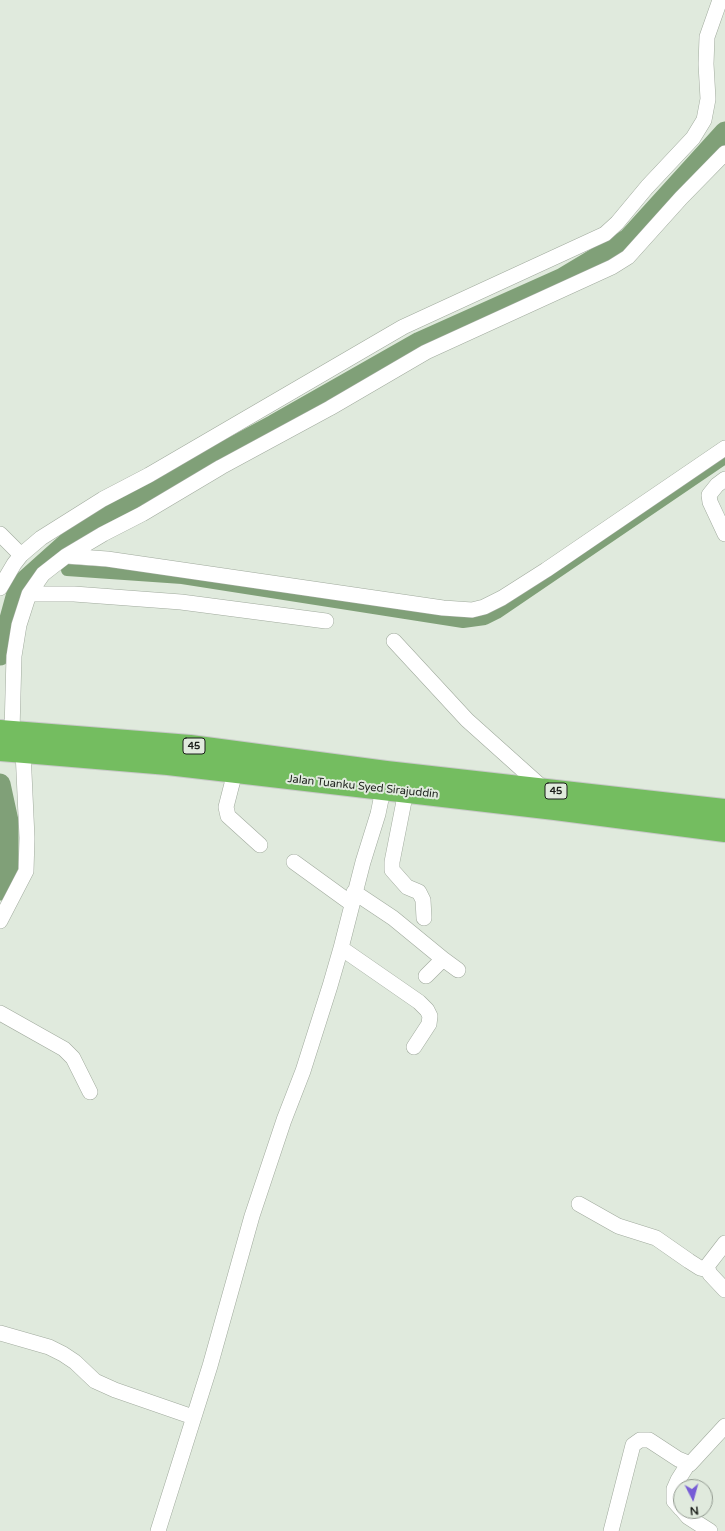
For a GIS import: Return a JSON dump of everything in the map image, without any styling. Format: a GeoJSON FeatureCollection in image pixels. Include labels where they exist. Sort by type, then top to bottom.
{"type":"FeatureCollection","features":[{"type":"Feature","properties":{"kind":"highway","name":"Jalan Tuanku Syed Sirajuddin"},"geometry":{"type":"LineString","coordinates":[[6,731],[190,746],[385,780],[406,791],[725,831]]}},
{"type":"Feature","properties":{"kind":"highway","name":"Jalan Tuanku Syed Sirajuddin"},"geometry":{"type":"LineString","coordinates":[[0,750],[160,763],[236,772],[544,789],[725,810]]}},
{"type":"Feature","properties":{"kind":"street"},"geometry":{"type":"LineString","coordinates":[[0,588],[11,560],[40,538],[103,499],[149,475],[403,327],[605,234],[693,138],[704,120],[708,99],[706,64],[707,37],[720,0]]}},
{"type":"Feature","properties":{"kind":"street"},"geometry":{"type":"LineString","coordinates":[[6,731],[19,625],[29,594],[43,574],[66,556],[221,467],[330,408],[426,352],[612,267],[628,257],[681,198],[725,153]]}},
{"type":"Feature","properties":{"kind":"street"},"geometry":{"type":"LineString","coordinates":[[66,556],[107,559],[443,608],[472,610],[484,607],[502,598],[725,448]]}},
{"type":"Feature","properties":{"kind":"street"},"geometry":{"type":"LineString","coordinates":[[725,479],[716,485],[709,495],[710,502],[725,534]]}},
{"type":"Feature","properties":{"kind":"street"},"geometry":{"type":"LineString","coordinates":[[0,534],[11,560]]}},
{"type":"Feature","properties":{"kind":"street"},"geometry":{"type":"LineString","coordinates":[[29,594],[74,594],[181,602],[326,621]]}},
{"type":"Feature","properties":{"kind":"street"},"geometry":{"type":"LineString","coordinates":[[394,641],[467,720],[544,789]]}},
{"type":"Feature","properties":{"kind":"street"},"geometry":{"type":"LineString","coordinates":[[0,921],[26,871],[27,838],[23,751]]}},
{"type":"Feature","properties":{"kind":"street"},"geometry":{"type":"LineString","coordinates":[[236,772],[226,807],[228,816],[260,845]]}},
{"type":"Feature","properties":{"kind":"street"},"geometry":{"type":"LineString","coordinates":[[158,1531],[192,1417],[210,1366],[258,1197],[312,1045],[341,948],[353,898],[378,814],[385,780]]}},
{"type":"Feature","properties":{"kind":"street"},"geometry":{"type":"LineString","coordinates":[[406,791],[392,862],[392,870],[407,886],[419,892],[423,900],[424,918]]}},
{"type":"Feature","properties":{"kind":"street"},"geometry":{"type":"LineString","coordinates":[[294,862],[353,898],[393,918],[458,970]]}},
{"type":"Feature","properties":{"kind":"street"},"geometry":{"type":"LineString","coordinates":[[341,948],[419,1002],[427,1010],[430,1016],[429,1024],[414,1047]]}},
{"type":"Feature","properties":{"kind":"street"},"geometry":{"type":"LineString","coordinates":[[426,976],[443,959]]}},
{"type":"Feature","properties":{"kind":"street"},"geometry":{"type":"LineString","coordinates":[[0,1013],[64,1048],[73,1058],[90,1092]]}},
{"type":"Feature","properties":{"kind":"street"},"geometry":{"type":"LineString","coordinates":[[579,1204],[618,1226],[656,1238],[700,1268],[708,1270],[725,1290]]}},
{"type":"Feature","properties":{"kind":"street"},"geometry":{"type":"LineString","coordinates":[[708,1270],[708,1265],[725,1242]]}},
{"type":"Feature","properties":{"kind":"street"},"geometry":{"type":"LineString","coordinates":[[0,1333],[23,1339],[63,1354],[95,1381],[192,1417]]}},
{"type":"Feature","properties":{"kind":"street"},"geometry":{"type":"LineString","coordinates":[[679,1479],[688,1464],[693,1462],[725,1426]]}},
{"type":"Feature","properties":{"kind":"street"},"geometry":{"type":"LineString","coordinates":[[611,1531],[633,1445],[640,1440],[649,1440],[688,1464]]}},
{"type":"Feature","properties":{"kind":"street"},"geometry":{"type":"LineString","coordinates":[[691,1519],[710,1531]]}},
{"type":"Feature","properties":{"kind":"waterway"},"geometry":{"type":"LineString","coordinates":[[0,655],[19,586],[76,535],[138,498],[274,425],[420,342],[563,278],[628,239],[725,132]]}},
{"type":"Feature","properties":{"kind":"waterway"},"geometry":{"type":"LineString","coordinates":[[67,570],[182,578],[463,622],[485,619],[497,613],[725,458]]}},
{"type":"Feature","properties":{"kind":"waterway"},"geometry":{"type":"LineString","coordinates":[[0,784],[8,821],[8,876],[0,890]]}}]}
